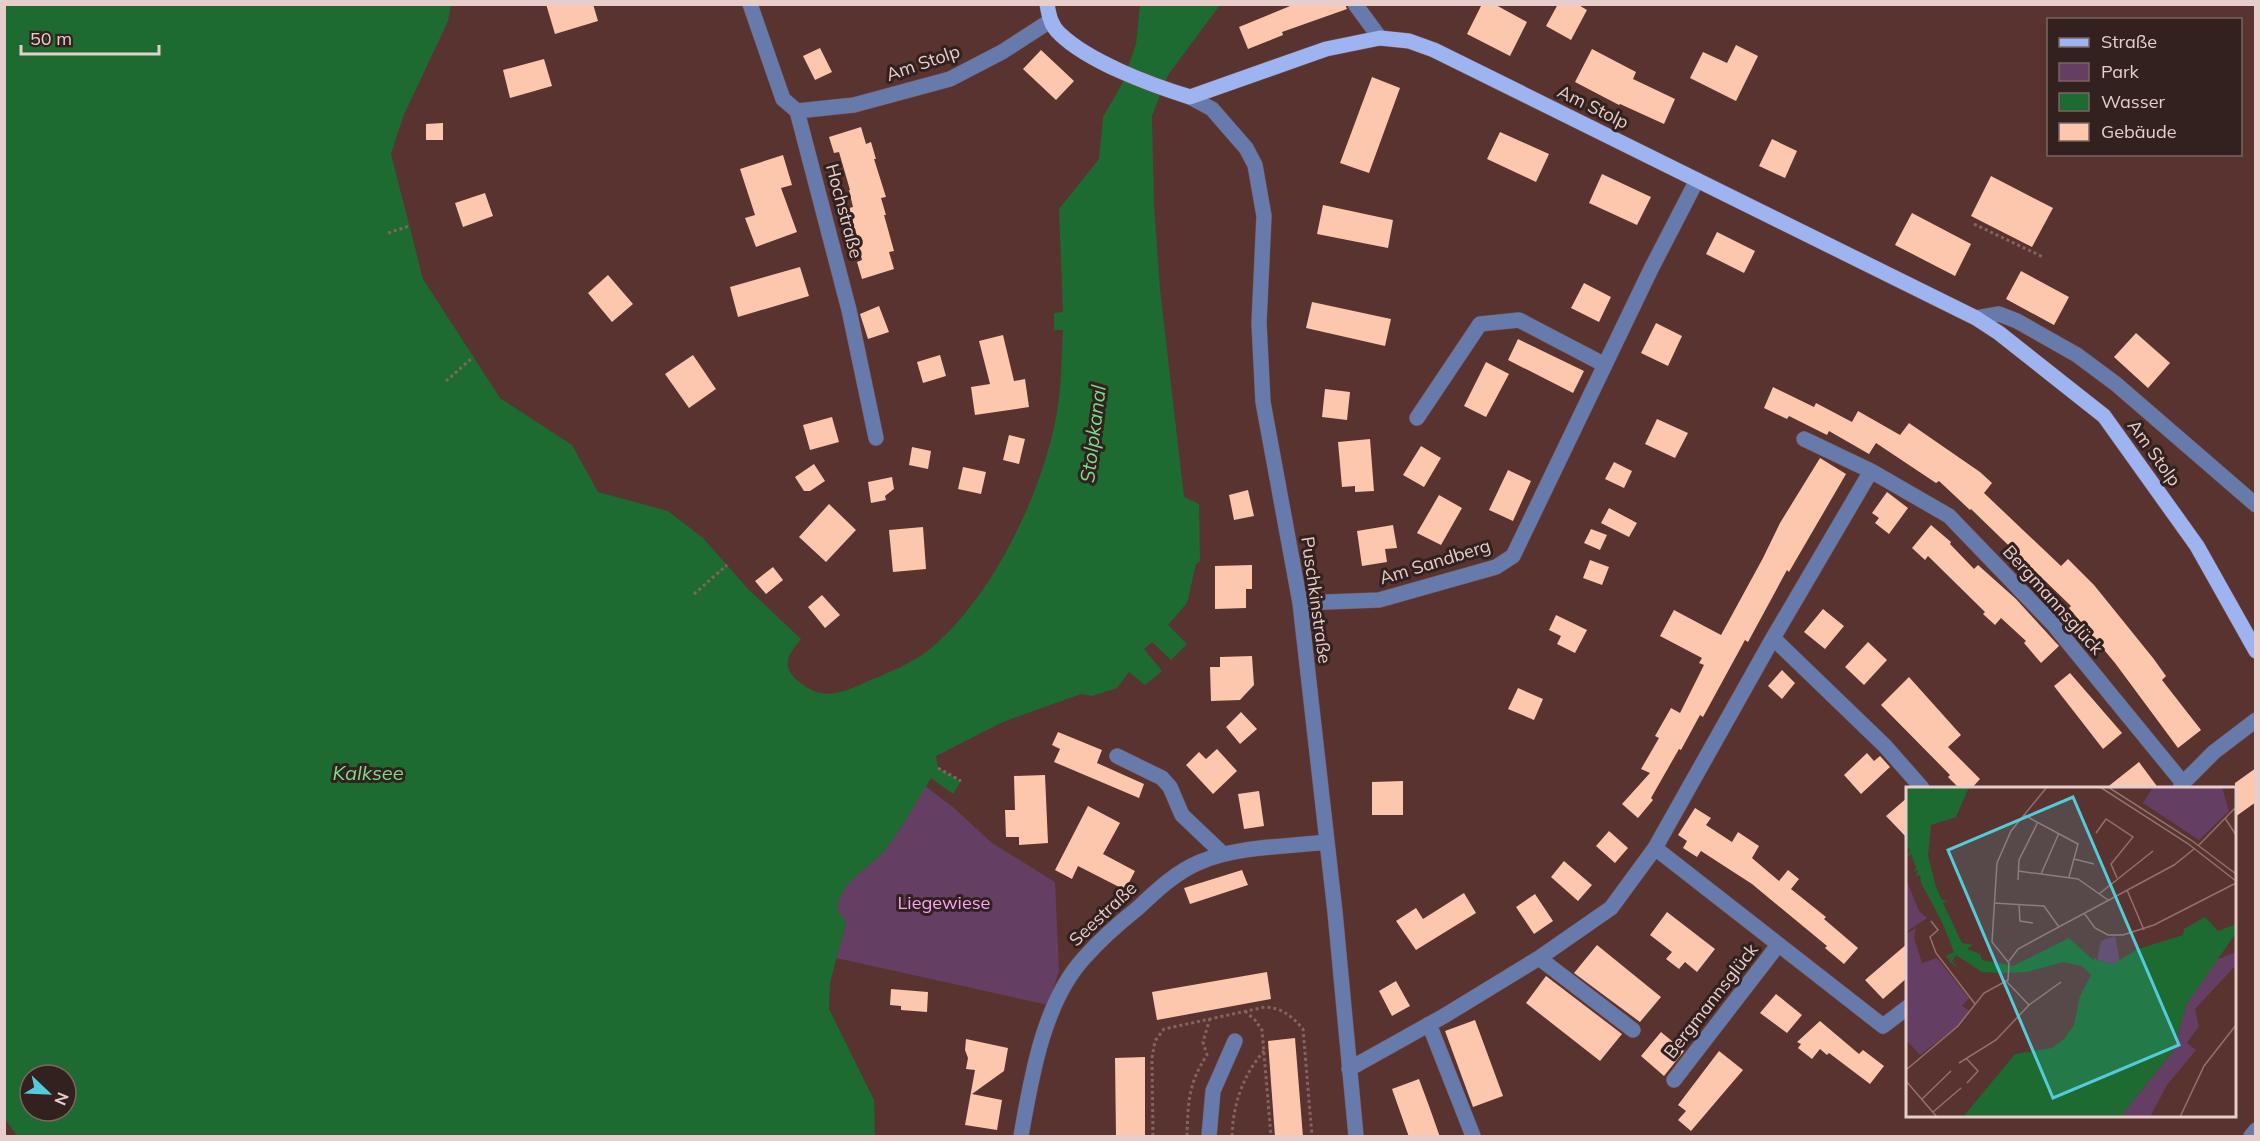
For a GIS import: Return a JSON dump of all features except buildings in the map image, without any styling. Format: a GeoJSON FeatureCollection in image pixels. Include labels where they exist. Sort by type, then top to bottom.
{"type":"FeatureCollection","features":[{"type":"Feature","properties":{"kind":"main road"},"geometry":{"type":"LineString","coordinates":[[1047,4],[1050,21],[1059,33],[1103,63],[1184,95]]}},
{"type":"Feature","properties":{"kind":"main road","name":"Am Stolp"},"geometry":{"type":"LineString","coordinates":[[1184,95],[1326,49],[1380,38],[1409,41],[1434,50],[1976,318],[1999,333],[2103,416],[2197,546],[2256,651]]}},
{"type":"Feature","properties":{"kind":"street","name":"Hochstraße"},"geometry":{"type":"LineString","coordinates":[[750,4],[783,99],[797,111],[849,310],[876,438]]}},
{"type":"Feature","properties":{"kind":"street"},"geometry":{"type":"LineString","coordinates":[[1355,4],[1380,38]]}},
{"type":"Feature","properties":{"kind":"street","name":"Am Stolp"},"geometry":{"type":"LineString","coordinates":[[797,111],[854,105],[950,79],[1002,52],[1050,21]]}},
{"type":"Feature","properties":{"kind":"street","name":"Puschkinstraße"},"geometry":{"type":"LineString","coordinates":[[1184,95],[1212,109],[1246,148],[1255,165],[1264,216],[1259,324],[1263,402],[1300,603],[1335,912],[1356,1137]]}},
{"type":"Feature","properties":{"kind":"street","name":"Am Sandberg"},"geometry":{"type":"LineString","coordinates":[[1300,603],[1379,600],[1496,567],[1513,556],[1697,180]]}},
{"type":"Feature","properties":{"kind":"street","name":"Am Stolp"},"geometry":{"type":"LineString","coordinates":[[1976,318],[1999,314],[2018,321],[2077,355],[2116,384],[2256,505]]}},
{"type":"Feature","properties":{"kind":"street"},"geometry":{"type":"LineString","coordinates":[[1417,418],[1480,324],[1519,320],[1605,365]]}},
{"type":"Feature","properties":{"kind":"street","name":"Bergmannsglück"},"geometry":{"type":"LineString","coordinates":[[1804,439],[1871,471],[1949,516],[2053,624],[2182,786],[2214,752],[2256,720]]}},
{"type":"Feature","properties":{"kind":"street"},"geometry":{"type":"LineString","coordinates":[[1349,1069],[1539,958],[1611,908],[1655,848],[1773,638],[1871,471]]}},
{"type":"Feature","properties":{"kind":"street"},"geometry":{"type":"LineString","coordinates":[[1773,638],[1886,746],[1920,787]]}},
{"type":"Feature","properties":{"kind":"street"},"geometry":{"type":"LineString","coordinates":[[1118,756],[1162,778],[1170,786],[1182,815],[1223,854]]}},
{"type":"Feature","properties":{"kind":"street","name":"Seestraße"},"geometry":{"type":"LineString","coordinates":[[1021,1137],[1032,1073],[1051,1014],[1067,982],[1083,959],[1174,876],[1199,862],[1223,854],[1326,842]]}},
{"type":"Feature","properties":{"kind":"street","name":"Bergmannsglück"},"geometry":{"type":"LineString","coordinates":[[1655,848],[1883,1026],[1906,1009]]}},
{"type":"Feature","properties":{"kind":"street","name":"Bergmannsglück"},"geometry":{"type":"LineString","coordinates":[[1674,1080],[1778,945]]}},
{"type":"Feature","properties":{"kind":"street"},"geometry":{"type":"LineString","coordinates":[[1539,958],[1633,1030]]}},
{"type":"Feature","properties":{"kind":"street"},"geometry":{"type":"LineString","coordinates":[[1429,1024],[1473,1137]]}},
{"type":"Feature","properties":{"kind":"street"},"geometry":{"type":"LineString","coordinates":[[1209,1137],[1213,1091],[1235,1041]]}},
{"type":"Feature","properties":{"kind":"street"},"geometry":{"type":"LineString","coordinates":[[2251,1137],[2256,1130]]}},
{"type":"Feature","properties":{"kind":"path"},"geometry":{"type":"LineString","coordinates":[[1974,224],[2043,256]]}},
{"type":"Feature","properties":{"kind":"path"},"geometry":{"type":"LineString","coordinates":[[388,233],[409,226]]}},
{"type":"Feature","properties":{"kind":"path"},"geometry":{"type":"LineString","coordinates":[[446,381],[474,357]]}},
{"type":"Feature","properties":{"kind":"path"},"geometry":{"type":"LineString","coordinates":[[694,594],[727,565]]}},
{"type":"Feature","properties":{"kind":"path"},"geometry":{"type":"LineString","coordinates":[[938,768],[961,781]]}},
{"type":"Feature","properties":{"kind":"path"},"geometry":{"type":"LineString","coordinates":[[1245,1011],[1262,1030],[1271,1137]]}},
{"type":"Feature","properties":{"kind":"path"},"geometry":{"type":"LineString","coordinates":[[1188,1137],[1189,1095],[1195,1073],[1207,1055],[1203,1042],[1210,1018]]}},
{"type":"Feature","properties":{"kind":"path"},"geometry":{"type":"LineString","coordinates":[[1232,1137],[1235,1110],[1241,1088],[1249,1071],[1264,1051]]}},
{"type":"Feature","properties":{"kind":"green space","name":"Liegewiese"},"geometry":{"type":"Polygon","coordinates":[[[925,786],[953,807],[992,843],[1055,882],[1059,971],[1048,1005],[836,958],[846,923],[836,910],[843,890],[888,846],[925,786]]]}},
{"type":"Feature","properties":{"kind":"water","name":"Kalksee"},"geometry":{"type":"Polygon","coordinates":[[[5,5],[451,5],[448,21],[403,117],[391,154],[423,279],[500,398],[572,445],[598,492],[668,511],[703,538],[748,589],[801,639],[789,657],[790,673],[811,690],[829,694],[855,687],[903,666],[930,649],[953,627],[974,601],[1012,541],[1040,475],[1057,412],[1063,330],[1054,330],[1054,313],[1063,312],[1059,209],[1099,159],[1103,117],[1122,84],[1136,44],[1140,5],[1220,5],[1168,75],[1152,116],[1154,205],[1160,289],[1184,497],[1199,504],[1200,561],[1196,564],[1187,603],[1168,625],[1187,644],[1171,660],[1152,642],[1144,649],[1162,671],[1145,685],[1129,672],[1117,688],[1092,696],[1081,694],[1003,722],[936,756],[938,768],[961,781],[953,794],[931,778],[888,846],[844,890],[837,910],[846,922],[830,983],[829,1009],[874,1100],[875,1136],[17,1136],[5,1119],[5,5]]]}},
{"type":"Feature","properties":{"kind":"water label","name":"Stolpkanal"},"geometry":{"type":"Point","coordinates":[1093,434]}}]}
